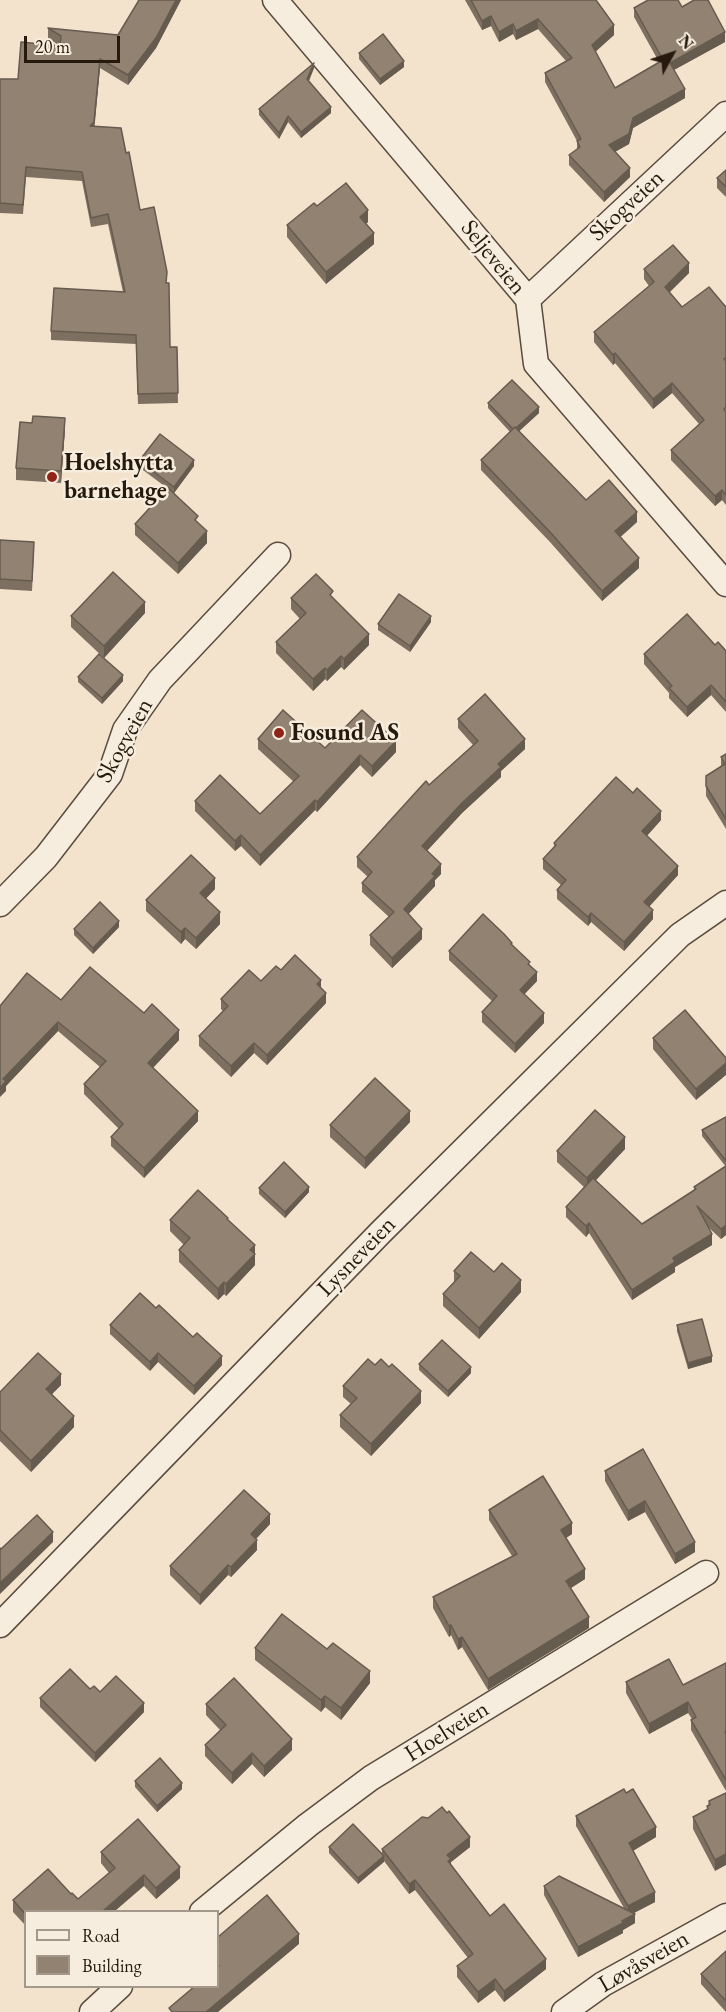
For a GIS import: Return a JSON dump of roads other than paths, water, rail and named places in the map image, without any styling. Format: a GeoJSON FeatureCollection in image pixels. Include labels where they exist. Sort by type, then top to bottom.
{"type":"FeatureCollection","features":[{"type":"Feature","properties":{"kind":"street","name":"Seljeveien"},"geometry":{"type":"LineString","coordinates":[[275,0],[528,298],[536,364],[726,584]]}},
{"type":"Feature","properties":{"kind":"street","name":"Skogveien"},"geometry":{"type":"LineString","coordinates":[[528,298],[726,114]]}},
{"type":"Feature","properties":{"kind":"street","name":"Skogveien"},"geometry":{"type":"LineString","coordinates":[[0,904],[46,857],[110,774],[125,730],[160,680],[278,555]]}},
{"type":"Feature","properties":{"kind":"street","name":"Lysneveien"},"geometry":{"type":"LineString","coordinates":[[0,1625],[405,1208],[680,934],[726,903]]}},
{"type":"Feature","properties":{"kind":"street","name":"Hoelveien"},"geometry":{"type":"LineString","coordinates":[[203,1910],[308,1825],[371,1778],[706,1573]]}},
{"type":"Feature","properties":{"kind":"street","name":"Løvåsveien"},"geometry":{"type":"LineString","coordinates":[[564,2012],[603,1984],[726,1916]]}},
{"type":"Feature","properties":{"kind":"street"},"geometry":{"type":"LineString","coordinates":[[92,2012],[118,1988]]}},
{"type":"Feature","properties":{"kind":"place","name":"Hoelshytta barnehage"},"geometry":{"type":"Point","coordinates":[52,477]}},
{"type":"Feature","properties":{"kind":"place","name":"Fosund AS"},"geometry":{"type":"Point","coordinates":[279,733]}}]}
